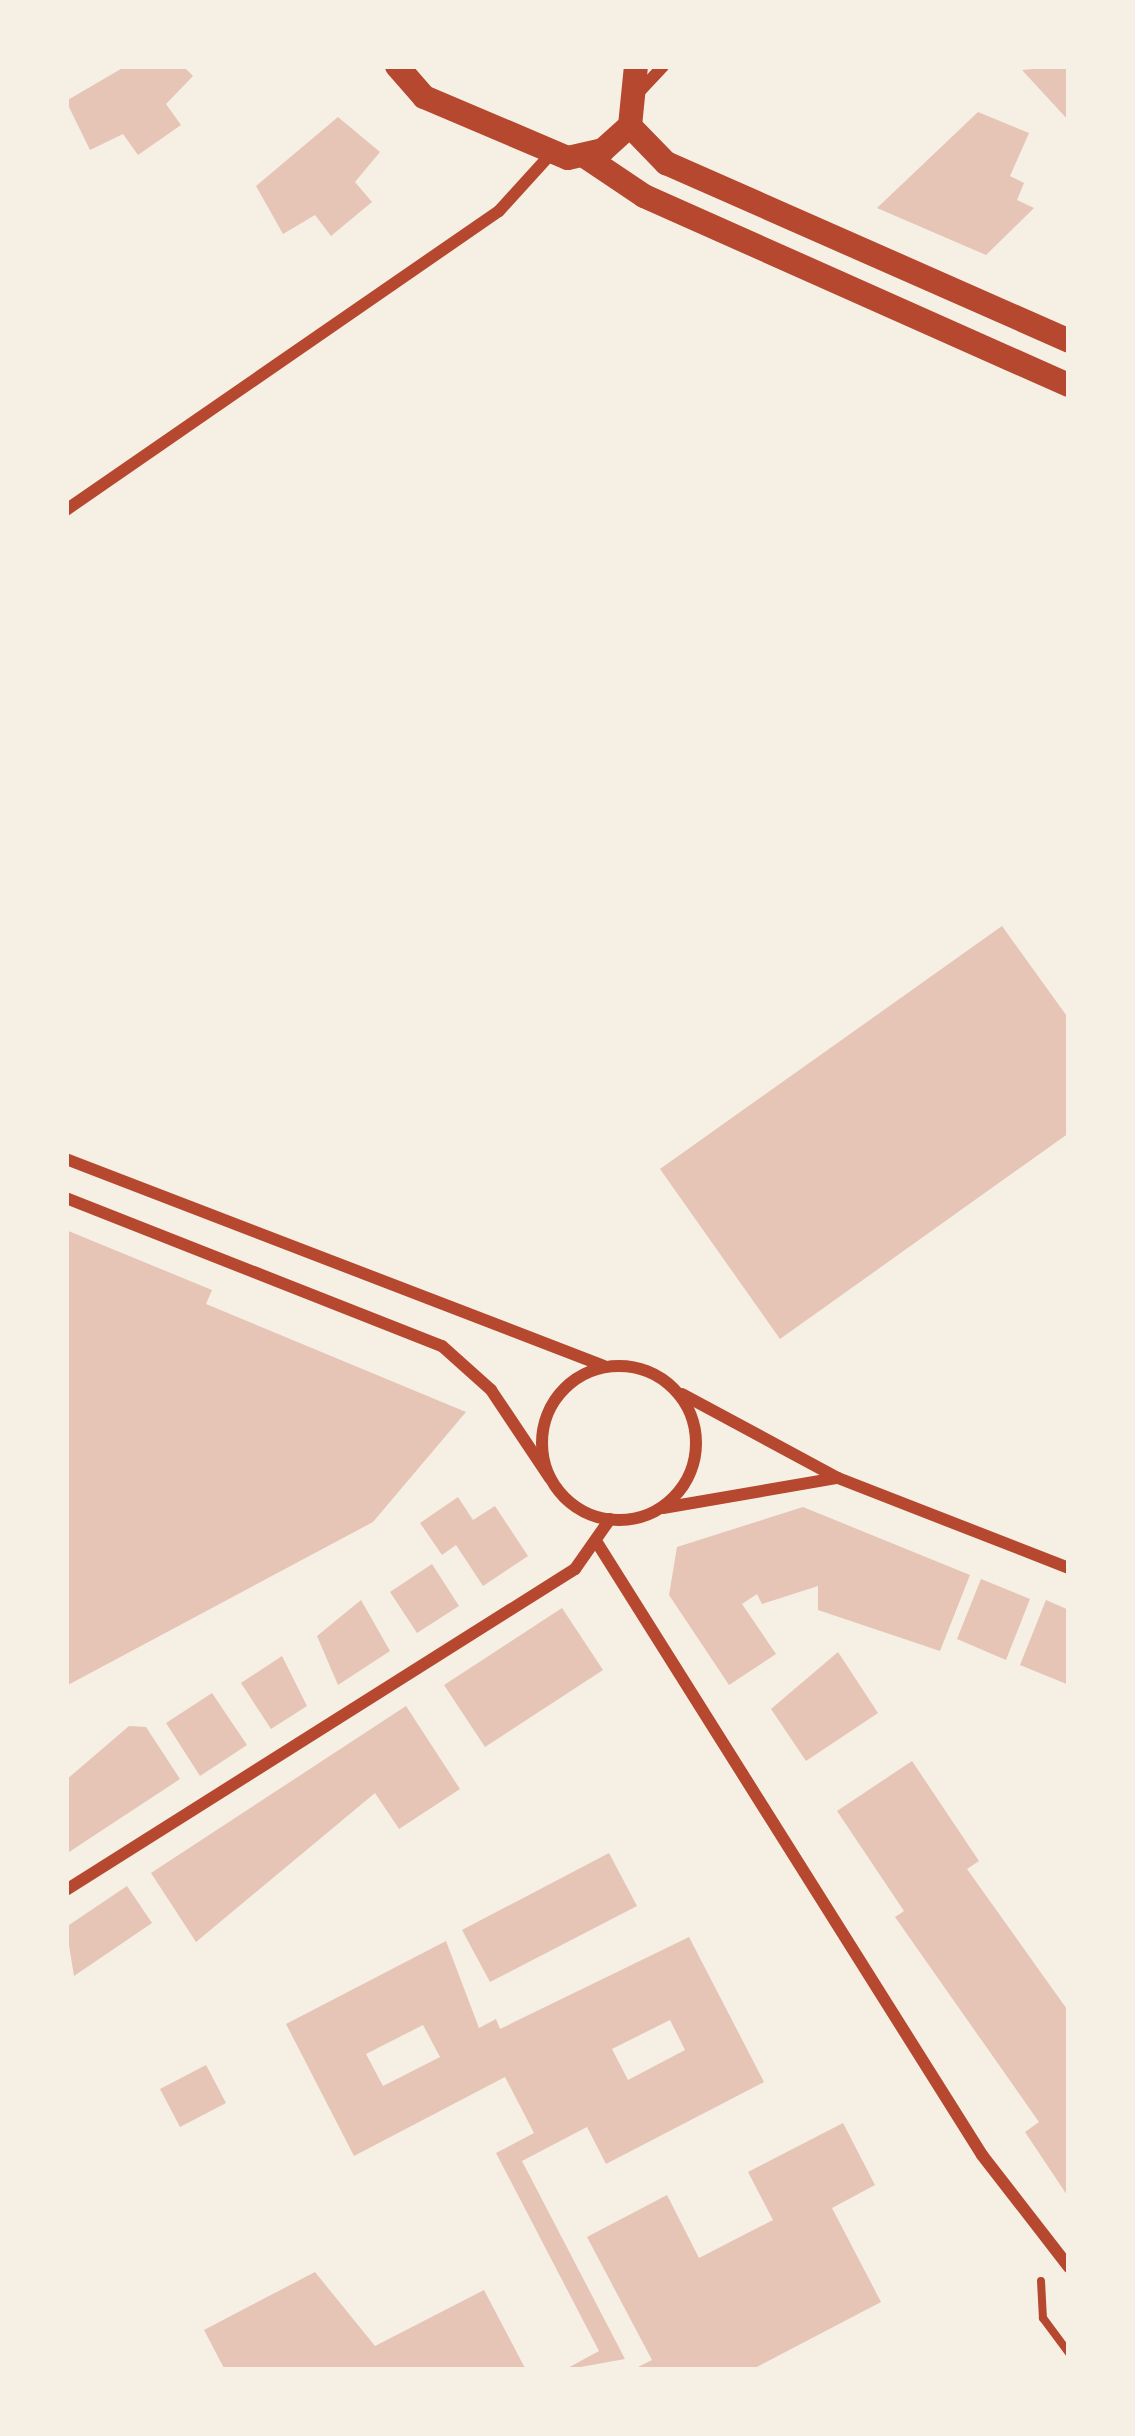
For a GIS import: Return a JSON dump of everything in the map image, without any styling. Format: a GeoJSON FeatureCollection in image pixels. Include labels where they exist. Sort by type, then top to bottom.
{"type":"FeatureCollection","features":[{"type":"Feature","properties":{"kind":"main road"},"geometry":{"type":"LineString","coordinates":[[392,68],[424,97],[550,155],[586,157],[644,196],[1069,385]]}},
{"type":"Feature","properties":{"kind":"main road"},"geometry":{"type":"LineString","coordinates":[[586,157],[629,126],[638,79]]}},
{"type":"Feature","properties":{"kind":"main road"},"geometry":{"type":"LineString","coordinates":[[629,126],[666,163],[1069,341]]}},
{"type":"Feature","properties":{"kind":"street"},"geometry":{"type":"LineString","coordinates":[[638,79],[663,66]]}},
{"type":"Feature","properties":{"kind":"street"},"geometry":{"type":"LineString","coordinates":[[66,510],[499,211],[550,155]]}},
{"type":"Feature","properties":{"kind":"street"},"geometry":{"type":"LineString","coordinates":[[66,1159],[604,1366],[655,1374],[838,1478],[1069,1568]]}},
{"type":"Feature","properties":{"kind":"street"},"geometry":{"type":"LineString","coordinates":[[66,1198],[442,1346],[490,1390],[574,1505],[610,1520],[838,1478]]}},
{"type":"Feature","properties":{"kind":"street"},"geometry":{"type":"LineString","coordinates":[[550,1478],[545,1418],[568,1384],[604,1366]]}},
{"type":"Feature","properties":{"kind":"street"},"geometry":{"type":"LineString","coordinates":[[662,1508],[697,1452],[676,1390]]}},
{"type":"Feature","properties":{"kind":"street"},"geometry":{"type":"LineString","coordinates":[[66,1890],[575,1569],[610,1520]]}},
{"type":"Feature","properties":{"kind":"street"},"geometry":{"type":"LineString","coordinates":[[596,1541],[982,2155],[1069,2267]]}},
{"type":"Feature","properties":{"kind":"path"},"geometry":{"type":"LineString","coordinates":[[1041,2281],[1043,2318],[1069,2353]]}},
{"type":"Feature","properties":{"kind":"building"},"geometry":{"type":"Polygon","coordinates":[[[126,66],[183,66],[193,76],[166,104],[181,125],[138,155],[123,134],[90,150],[66,101],[126,66]]]}},
{"type":"Feature","properties":{"kind":"building"},"geometry":{"type":"Polygon","coordinates":[[[1069,66],[1069,121],[1022,70],[1069,66]]]}},
{"type":"Feature","properties":{"kind":"building"},"geometry":{"type":"Polygon","coordinates":[[[978,112],[1029,133],[1010,176],[1024,183],[1017,200],[1034,208],[986,255],[877,208],[978,112]]]}},
{"type":"Feature","properties":{"kind":"building"},"geometry":{"type":"Polygon","coordinates":[[[338,117],[380,152],[355,182],[372,202],[331,236],[315,215],[283,234],[256,186],[338,117]]]}},
{"type":"Feature","properties":{"kind":"building"},"geometry":{"type":"Polygon","coordinates":[[[1002,926],[1069,1019],[1069,1133],[780,1339],[660,1169],[1002,926]]]}},
{"type":"Feature","properties":{"kind":"building"},"geometry":{"type":"Polygon","coordinates":[[[66,1230],[212,1290],[206,1304],[466,1412],[373,1522],[66,1686],[66,1230]]]}},
{"type":"Feature","properties":{"kind":"building"},"geometry":{"type":"Polygon","coordinates":[[[458,1497],[473,1520],[495,1506],[528,1556],[483,1586],[456,1545],[442,1555],[420,1523],[458,1497]]]}},
{"type":"Feature","properties":{"kind":"building"},"geometry":{"type":"Polygon","coordinates":[[[803,1507],[970,1575],[940,1651],[818,1610],[818,1586],[762,1604],[757,1594],[742,1604],[776,1654],[729,1685],[669,1595],[677,1547],[803,1507]]]}},
{"type":"Feature","properties":{"kind":"building"},"geometry":{"type":"Polygon","coordinates":[[[432,1564],[459,1606],[417,1633],[390,1592],[432,1564]]]}},
{"type":"Feature","properties":{"kind":"building"},"geometry":{"type":"Polygon","coordinates":[[[981,1579],[1030,1599],[1006,1660],[957,1639],[981,1579]]]}},
{"type":"Feature","properties":{"kind":"building"},"geometry":{"type":"Polygon","coordinates":[[[361,1600],[390,1651],[338,1685],[317,1636],[361,1600]]]}},
{"type":"Feature","properties":{"kind":"building"},"geometry":{"type":"Polygon","coordinates":[[[1046,1600],[1069,1610],[1069,1685],[1020,1665],[1046,1600]]]}},
{"type":"Feature","properties":{"kind":"building"},"geometry":{"type":"Polygon","coordinates":[[[562,1608],[603,1670],[485,1747],[444,1685],[562,1608]]]}},
{"type":"Feature","properties":{"kind":"building"},"geometry":{"type":"Polygon","coordinates":[[[838,1652],[878,1713],[806,1761],[771,1709],[838,1652]]]}},
{"type":"Feature","properties":{"kind":"building"},"geometry":{"type":"Polygon","coordinates":[[[282,1656],[307,1706],[271,1729],[241,1683],[282,1656]]]}},
{"type":"Feature","properties":{"kind":"building"},"geometry":{"type":"Polygon","coordinates":[[[212,1693],[247,1745],[200,1776],[166,1723],[212,1693]]]}},
{"type":"Feature","properties":{"kind":"building"},"geometry":{"type":"Polygon","coordinates":[[[406,1706],[460,1789],[399,1829],[375,1793],[196,1942],[151,1873],[406,1706]]]}},
{"type":"Feature","properties":{"kind":"building"},"geometry":{"type":"Polygon","coordinates":[[[129,1726],[146,1727],[180,1779],[66,1854],[66,1780],[129,1726]]]}},
{"type":"Feature","properties":{"kind":"building"},"geometry":{"type":"Polygon","coordinates":[[[912,1761],[979,1861],[967,1869],[1069,2012],[1069,2198],[1025,2132],[1039,2122],[895,1917],[904,1911],[837,1811],[912,1761]]]}},
{"type":"Feature","properties":{"kind":"building"},"geometry":{"type":"Polygon","coordinates":[[[609,1853],[637,1906],[490,1982],[462,1930],[609,1853]]]}},
{"type":"Feature","properties":{"kind":"building"},"geometry":{"type":"Polygon","coordinates":[[[127,1886],[152,1923],[74,1976],[66,1927],[127,1886]]]}},
{"type":"Feature","properties":{"kind":"building"},"geometry":{"type":"Polygon","coordinates":[[[689,1937],[764,2082],[606,2164],[587,2127],[522,2161],[625,2359],[564,2370],[599,2351],[496,2153],[534,2133],[505,2077],[354,2156],[286,2024],[446,1941],[479,2028],[496,2019],[500,2029],[689,1937]],[[670,2020],[612,2049],[628,2080],[685,2050],[670,2020]],[[423,2025],[366,2054],[383,2086],[440,2057],[423,2025]]]}},
{"type":"Feature","properties":{"kind":"building"},"geometry":{"type":"Polygon","coordinates":[[[206,2065],[226,2103],[180,2127],[160,2089],[206,2065]]]}},
{"type":"Feature","properties":{"kind":"building"},"geometry":{"type":"Polygon","coordinates":[[[843,2123],[875,2185],[832,2208],[881,2302],[751,2370],[632,2370],[652,2360],[587,2237],[667,2195],[699,2258],[773,2220],[748,2172],[843,2123]]]}},
{"type":"Feature","properties":{"kind":"building"},"geometry":{"type":"Polygon","coordinates":[[[315,2272],[375,2346],[484,2290],[526,2370],[225,2370],[204,2330],[315,2272]]]}}]}
